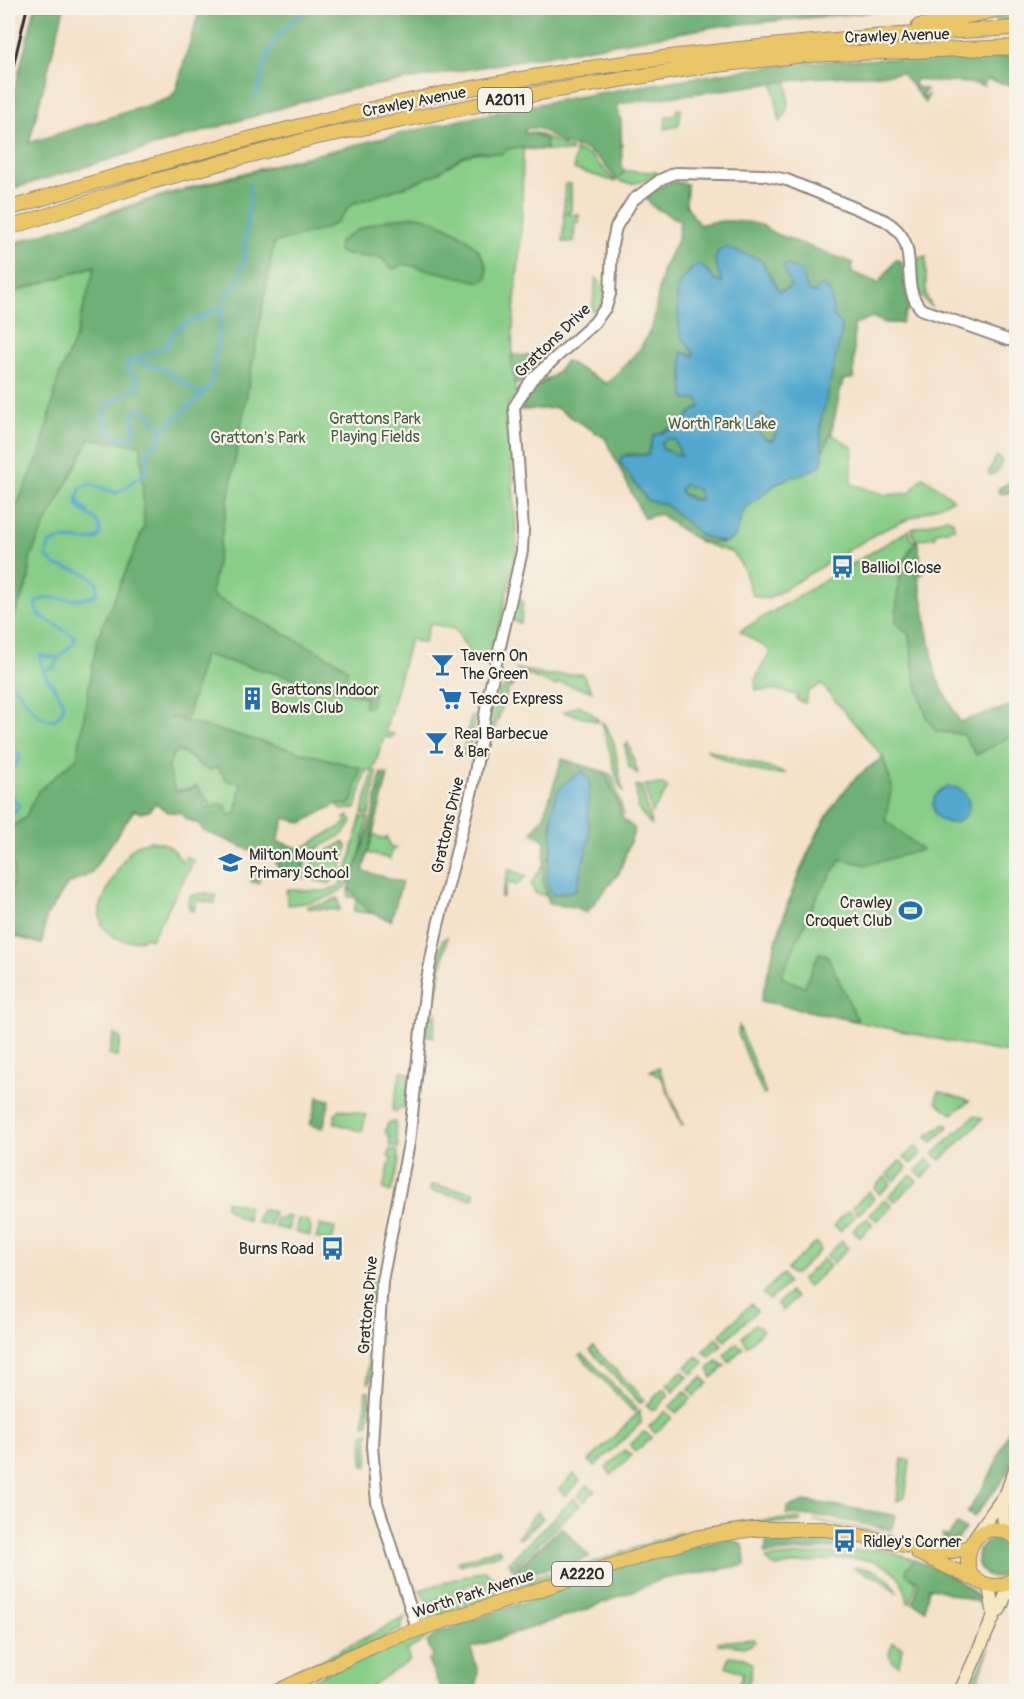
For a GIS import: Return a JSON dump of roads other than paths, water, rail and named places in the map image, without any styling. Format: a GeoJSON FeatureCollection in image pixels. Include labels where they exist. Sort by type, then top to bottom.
{"type":"FeatureCollection","features":[{"type":"Feature","properties":{"kind":"main road","name":"A2011"},"geometry":{"type":"LineString","coordinates":[[867,36],[1007,8]]}},
{"type":"Feature","properties":{"kind":"main road","name":"Crawley Avenue"},"geometry":{"type":"LineString","coordinates":[[8,208],[146,166],[308,123],[532,77],[699,53],[867,36],[1017,28]]}},
{"type":"Feature","properties":{"kind":"main road","name":"Crawley Avenue"},"geometry":{"type":"LineString","coordinates":[[8,228],[152,182],[313,138],[533,94],[699,67],[806,55],[1017,47]]}},
{"type":"Feature","properties":{"kind":"main road"},"geometry":{"type":"LineString","coordinates":[[1012,1535],[1002,1517],[1005,1495],[1017,1467]]}},
{"type":"Feature","properties":{"kind":"main road"},"geometry":{"type":"LineString","coordinates":[[994,1616],[983,1583],[967,1565],[972,1542],[993,1508],[1005,1495]]}},
{"type":"Feature","properties":{"kind":"main road","name":"Worth Park Avenue"},"geometry":{"type":"LineString","coordinates":[[276,1692],[349,1655],[417,1629],[696,1538],[753,1529],[825,1529],[903,1546],[941,1551],[972,1542],[990,1530],[1012,1535]]}},
{"type":"Feature","properties":{"kind":"main road"},"geometry":{"type":"LineString","coordinates":[[903,1546],[983,1583],[1014,1579]]}},
{"type":"Feature","properties":{"kind":"main road"},"geometry":{"type":"LineString","coordinates":[[960,1692],[994,1616],[1004,1602],[1014,1579]]}},
{"type":"Feature","properties":{"kind":"street","name":"Grattons Drive"},"geometry":{"type":"LineString","coordinates":[[417,1629],[377,1502],[374,1481],[372,1446],[380,1299],[409,1143],[430,959],[472,790],[488,698],[522,551],[523,529],[515,438],[514,407],[517,399],[532,379],[594,323],[606,307],[610,294],[612,245],[616,227],[633,200],[660,180],[682,172],[776,177],[884,220],[897,229],[906,243],[910,256],[912,289],[921,309],[1008,340]]}},
{"type":"Feature","properties":{"kind":"water"},"geometry":{"type":"Polygon","coordinates":[[[725,247],[761,260],[779,291],[791,285],[783,266],[785,265],[801,272],[810,293],[815,293],[820,286],[826,286],[831,295],[833,314],[841,325],[842,332],[820,425],[823,458],[821,465],[779,483],[745,508],[735,537],[726,543],[702,536],[665,504],[647,500],[620,462],[622,456],[648,455],[654,435],[678,428],[691,413],[701,407],[698,399],[687,400],[684,397],[682,354],[683,352],[693,356],[694,353],[680,334],[677,293],[683,278],[698,264],[705,268],[715,280],[722,283],[715,259],[719,251],[725,247]],[[761,415],[755,417],[753,428],[767,440],[773,440],[776,433],[774,423],[761,415]],[[667,438],[661,443],[662,449],[681,456],[675,440],[667,438]],[[684,484],[680,490],[689,498],[700,499],[699,490],[684,484]]]}},
{"type":"Feature","properties":{"kind":"water"},"geometry":{"type":"Polygon","coordinates":[[[583,771],[590,780],[588,817],[590,836],[576,890],[553,895],[549,889],[547,877],[552,844],[554,802],[562,785],[583,771]]]}},
{"type":"Feature","properties":{"kind":"water"},"geometry":{"type":"Polygon","coordinates":[[[951,787],[964,792],[969,805],[964,818],[951,823],[938,818],[933,805],[938,792],[951,787]]]}},
{"type":"Feature","properties":{"kind":"waterway"},"geometry":{"type":"LineString","coordinates":[[256,98],[263,69],[272,46],[287,25],[312,8]]}},
{"type":"Feature","properties":{"kind":"waterway"},"geometry":{"type":"LineString","coordinates":[[88,512],[77,500],[80,489],[89,484],[117,493],[145,473],[148,450],[161,437],[161,428],[145,409],[138,410],[134,414],[134,433],[131,438],[118,439],[107,426],[104,416],[106,408],[138,384],[136,378],[127,369],[128,361],[132,360],[167,371],[201,395],[211,385],[224,299],[237,282],[244,260],[250,185]]}},
{"type":"Feature","properties":{"kind":"waterway"},"geometry":{"type":"LineString","coordinates":[[134,360],[167,346],[174,332],[184,324],[222,308]]}},
{"type":"Feature","properties":{"kind":"waterway"},"geometry":{"type":"LineString","coordinates":[[162,430],[201,396]]}},
{"type":"Feature","properties":{"kind":"waterway"},"geometry":{"type":"LineString","coordinates":[[8,681],[40,716],[54,720],[60,714],[63,708],[61,697],[44,673],[54,668],[58,658],[74,643],[75,637],[38,614],[35,603],[49,598],[81,599],[97,593],[97,583],[89,575],[56,566],[46,556],[49,544],[55,541],[87,540],[99,537],[98,522],[78,507],[77,500]]}},
{"type":"Feature","properties":{"kind":"waterway"},"geometry":{"type":"LineString","coordinates":[[43,671],[40,655],[57,658]]}},
{"type":"Feature","properties":{"kind":"waterway"},"geometry":{"type":"LineString","coordinates":[[8,749],[17,752],[20,756],[15,767],[8,770]]}},
{"type":"Feature","properties":{"kind":"waterway"},"geometry":{"type":"LineString","coordinates":[[8,793],[19,805],[14,812],[8,815]]}},
{"type":"Feature","properties":{"kind":"railway"},"geometry":{"type":"LineString","coordinates":[[8,19],[10,8]]}},
{"type":"Feature","properties":{"kind":"railway"},"geometry":{"type":"LineString","coordinates":[[8,88],[27,8]]}},
{"type":"Feature","properties":{"kind":"place","name":"Balliol Close"},"geometry":{"type":"Point","coordinates":[843,567]}},
{"type":"Feature","properties":{"kind":"place","name":"Tavern On The Green"},"geometry":{"type":"Point","coordinates":[442,664]}},
{"type":"Feature","properties":{"kind":"place","name":"Grattons Indoor Bowls Club"},"geometry":{"type":"Point","coordinates":[253,698]}},
{"type":"Feature","properties":{"kind":"place","name":"Tesco Express"},"geometry":{"type":"Point","coordinates":[451,698]}},
{"type":"Feature","properties":{"kind":"place","name":"Real Barbecue & Bar"},"geometry":{"type":"Point","coordinates":[436,742]}},
{"type":"Feature","properties":{"kind":"place","name":"Milton Mount Primary School"},"geometry":{"type":"Point","coordinates":[231,863]}},
{"type":"Feature","properties":{"kind":"place","name":"Crawley Croquet Club"},"geometry":{"type":"Point","coordinates":[910,911]}},
{"type":"Feature","properties":{"kind":"place","name":"Burns Road"},"geometry":{"type":"Point","coordinates":[332,1248]}},
{"type":"Feature","properties":{"kind":"place","name":"Ridley's Corner"},"geometry":{"type":"Point","coordinates":[845,1541]}},
{"type":"Feature","properties":{"kind":"park label","name":"Worth Park Lake"},"geometry":{"type":"Point","coordinates":[722,423]}},
{"type":"Feature","properties":{"kind":"park label","name":"Grattons Park Playing Fields"},"geometry":{"type":"Point","coordinates":[375,427]}},
{"type":"Feature","properties":{"kind":"park label","name":"Gratton's Park"},"geometry":{"type":"Point","coordinates":[258,437]}}]}
